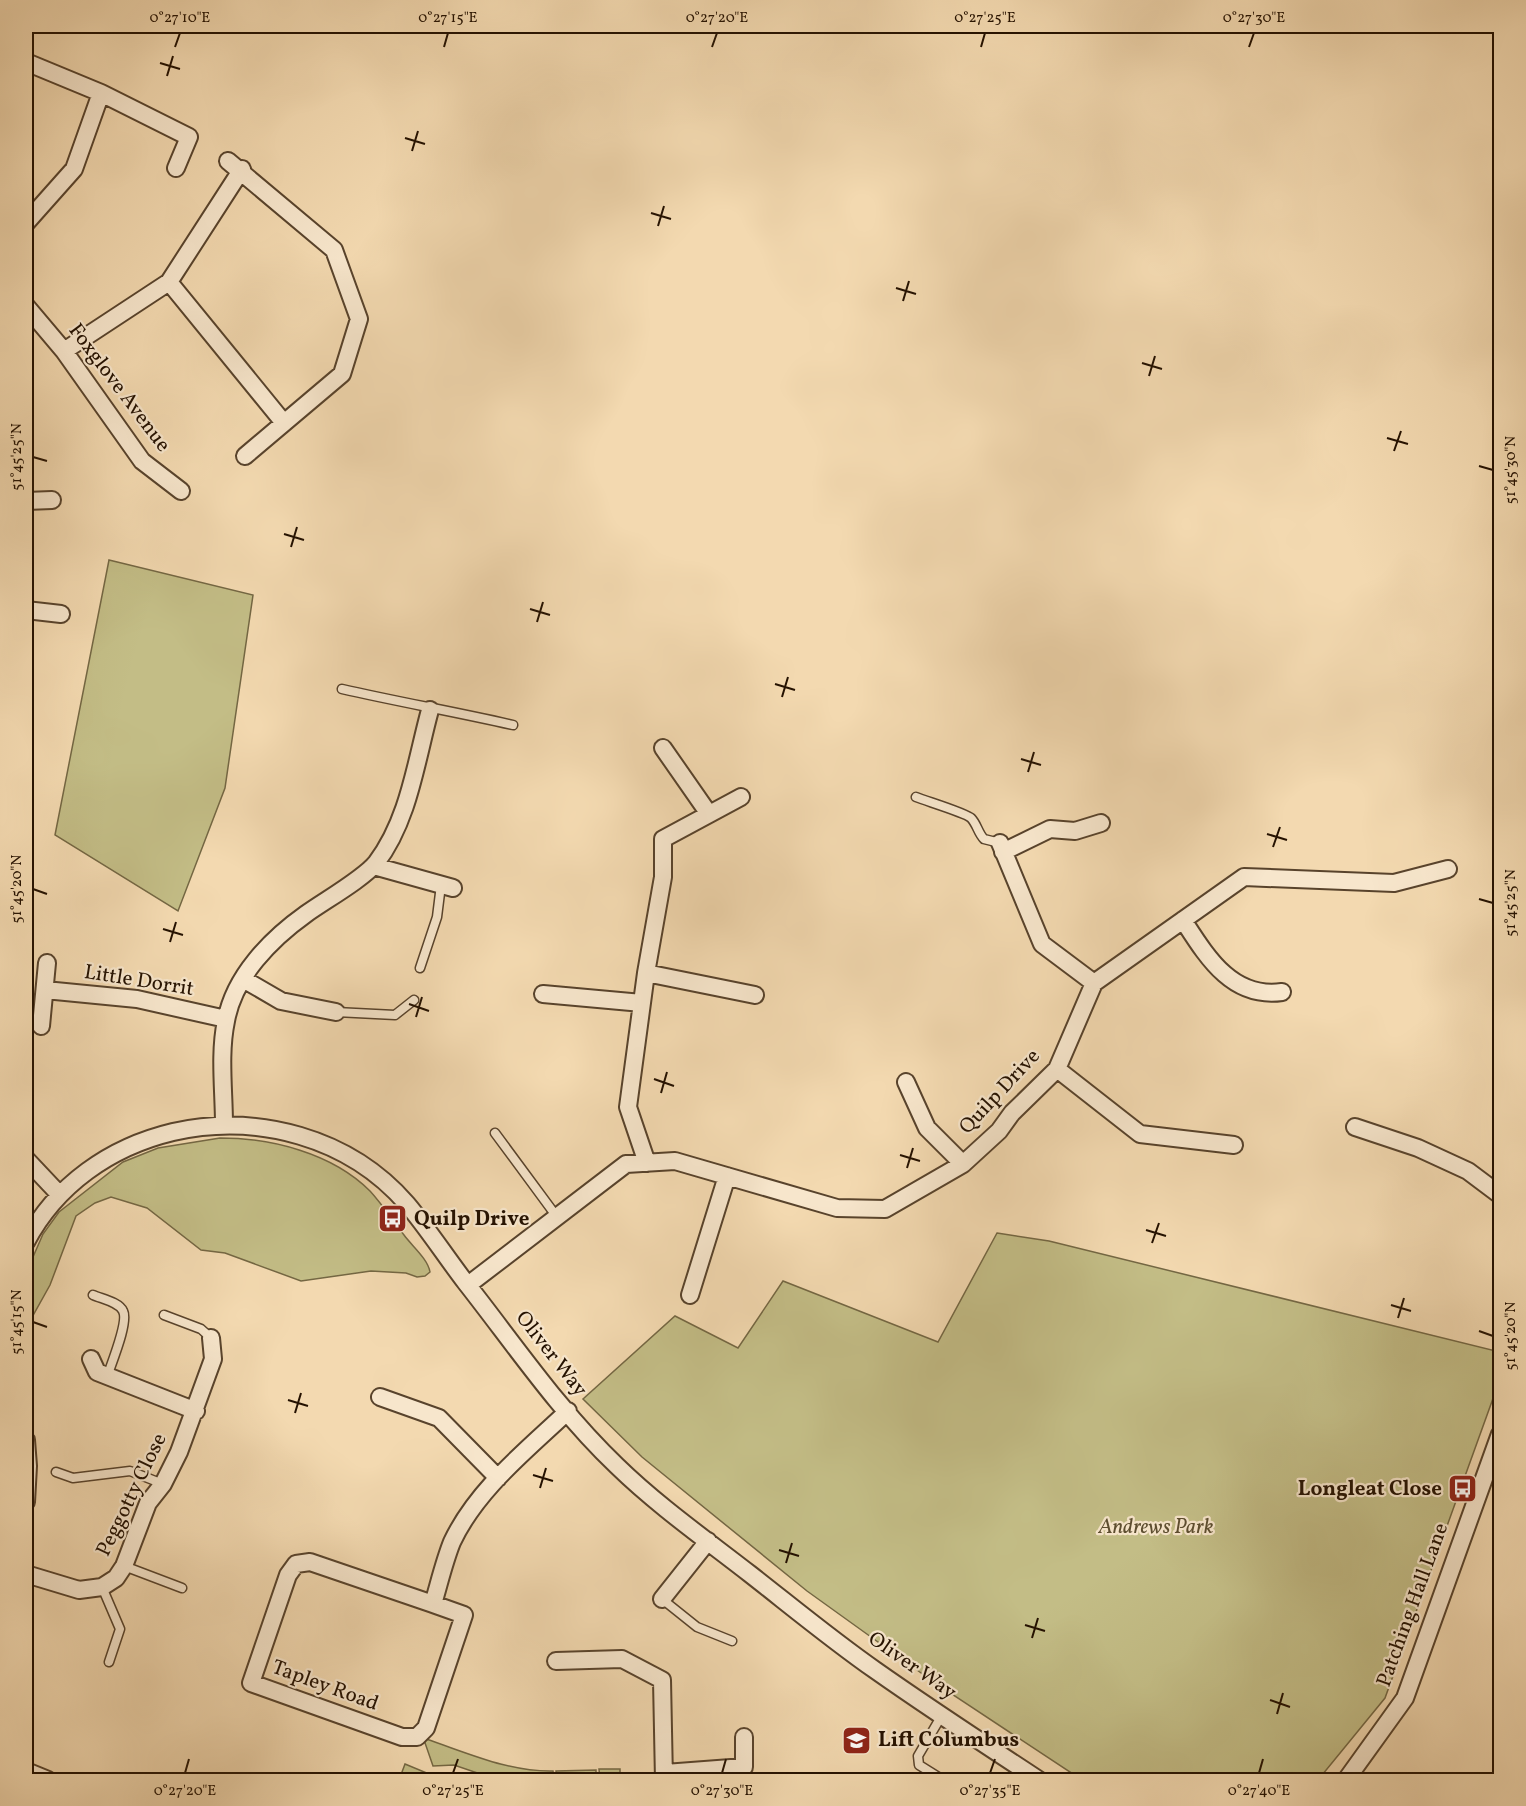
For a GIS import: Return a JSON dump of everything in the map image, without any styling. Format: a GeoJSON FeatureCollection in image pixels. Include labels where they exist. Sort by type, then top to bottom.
{"type":"FeatureCollection","features":[{"type":"Feature","properties":{"kind":"street"},"geometry":{"type":"LineString","coordinates":[[26,62],[101,93],[189,137],[176,168]]}},
{"type":"Feature","properties":{"kind":"street"},"geometry":{"type":"LineString","coordinates":[[26,223],[74,169],[101,93]]}},
{"type":"Feature","properties":{"kind":"street"},"geometry":{"type":"LineString","coordinates":[[64,351],[169,282],[235,165],[334,250],[359,319],[342,374],[244,456]]}},
{"type":"Feature","properties":{"kind":"street"},"geometry":{"type":"LineString","coordinates":[[169,282],[284,423]]}},
{"type":"Feature","properties":{"kind":"street","name":"Foxglove Avenue"},"geometry":{"type":"LineString","coordinates":[[27,311],[64,351],[142,461],[181,491]]}},
{"type":"Feature","properties":{"kind":"street"},"geometry":{"type":"LineString","coordinates":[[26,501],[52,501]]}},
{"type":"Feature","properties":{"kind":"street"},"geometry":{"type":"LineString","coordinates":[[26,610],[61,614]]}},
{"type":"Feature","properties":{"kind":"street"},"geometry":{"type":"LineString","coordinates":[[224,1125],[223,1046],[226,1019],[243,979],[261,953],[291,925],[374,866],[394,837],[430,710]]}},
{"type":"Feature","properties":{"kind":"street"},"geometry":{"type":"LineString","coordinates":[[663,748],[709,814]]}},
{"type":"Feature","properties":{"kind":"street"},"geometry":{"type":"LineString","coordinates":[[647,1163],[628,1107],[646,973],[663,877],[663,839],[741,797]]}},
{"type":"Feature","properties":{"kind":"street"},"geometry":{"type":"LineString","coordinates":[[1101,823],[1075,831],[1050,829],[1001,848],[1042,944],[1094,982],[1244,877],[1394,884],[1448,869]]}},
{"type":"Feature","properties":{"kind":"street"},"geometry":{"type":"LineString","coordinates":[[374,866],[447,886]]}},
{"type":"Feature","properties":{"kind":"street"},"geometry":{"type":"LineString","coordinates":[[1183,920],[1210,960],[1232,982],[1250,990],[1282,992]]}},
{"type":"Feature","properties":{"kind":"street"},"geometry":{"type":"LineString","coordinates":[[41,1026],[47,963]]}},
{"type":"Feature","properties":{"kind":"street"},"geometry":{"type":"LineString","coordinates":[[646,973],[755,995]]}},
{"type":"Feature","properties":{"kind":"street"},"geometry":{"type":"LineString","coordinates":[[243,979],[281,1001],[336,1012]]}},
{"type":"Feature","properties":{"kind":"street","name":"Quilp Drive"},"geometry":{"type":"LineString","coordinates":[[468,1285],[626,1164],[675,1161],[837,1208],[885,1209],[963,1164],[999,1131],[1012,1113],[1057,1069],[1094,982]]}},
{"type":"Feature","properties":{"kind":"street","name":"Little Dorrit"},"geometry":{"type":"LineString","coordinates":[[45,990],[137,999],[226,1019]]}},
{"type":"Feature","properties":{"kind":"street"},"geometry":{"type":"LineString","coordinates":[[543,994],[642,1003]]}},
{"type":"Feature","properties":{"kind":"street"},"geometry":{"type":"LineString","coordinates":[[1057,1069],[1140,1134],[1234,1145]]}},
{"type":"Feature","properties":{"kind":"street","name":"Quilp Drive"},"geometry":{"type":"LineString","coordinates":[[906,1082],[927,1128],[963,1164]]}},
{"type":"Feature","properties":{"kind":"street","name":"Oliver Way"},"geometry":{"type":"LineString","coordinates":[[26,1242],[38,1220],[59,1194],[118,1150],[171,1132],[224,1125],[262,1127],[303,1135],[338,1150],[363,1166],[405,1202],[568,1411],[617,1466],[708,1541],[873,1669],[1039,1780]]}},
{"type":"Feature","properties":{"kind":"street"},"geometry":{"type":"LineString","coordinates":[[1355,1127],[1418,1148],[1468,1171],[1500,1195]]}},
{"type":"Feature","properties":{"kind":"street"},"geometry":{"type":"LineString","coordinates":[[26,1159],[59,1194]]}},
{"type":"Feature","properties":{"kind":"street"},"geometry":{"type":"LineString","coordinates":[[690,1295],[727,1176]]}},
{"type":"Feature","properties":{"kind":"street","name":"Peggotty Close"},"geometry":{"type":"LineString","coordinates":[[26,1575],[79,1590],[102,1587],[116,1578],[124,1566],[148,1503],[163,1484],[196,1410],[213,1359],[211,1338]]}},
{"type":"Feature","properties":{"kind":"street"},"geometry":{"type":"LineString","coordinates":[[91,1359],[97,1372],[107,1377],[196,1410]]}},
{"type":"Feature","properties":{"kind":"street"},"geometry":{"type":"LineString","coordinates":[[380,1397],[440,1418],[498,1478]]}},
{"type":"Feature","properties":{"kind":"street"},"geometry":{"type":"LineString","coordinates":[[433,1604],[452,1544],[470,1511],[498,1478],[568,1411]]}},
{"type":"Feature","properties":{"kind":"street","name":"Patching Hall Lane"},"geometry":{"type":"LineString","coordinates":[[1346,1780],[1405,1698],[1500,1434]]}},
{"type":"Feature","properties":{"kind":"street"},"geometry":{"type":"LineString","coordinates":[[26,1440],[26,1502]]}},
{"type":"Feature","properties":{"kind":"street"},"geometry":{"type":"LineString","coordinates":[[662,1599],[708,1541]]}},
{"type":"Feature","properties":{"kind":"street","name":"Tapley Road"},"geometry":{"type":"LineString","coordinates":[[310,1562],[433,1604],[464,1615],[426,1728],[417,1737],[402,1737],[251,1683],[288,1575],[296,1564],[310,1562]]}},
{"type":"Feature","properties":{"kind":"street"},"geometry":{"type":"LineString","coordinates":[[556,1661],[622,1659],[662,1680],[664,1777],[744,1767],[744,1737]]}},
{"type":"Feature","properties":{"kind":"street"},"geometry":{"type":"LineString","coordinates":[[26,1771],[44,1780]]}},
{"type":"Feature","properties":{"kind":"lane"},"geometry":{"type":"LineString","coordinates":[[342,689],[430,710],[457,712],[513,725]]}},
{"type":"Feature","properties":{"kind":"lane"},"geometry":{"type":"LineString","coordinates":[[916,797],[971,818],[984,839],[1001,848]]}},
{"type":"Feature","properties":{"kind":"lane"},"geometry":{"type":"LineString","coordinates":[[420,968],[447,886]]}},
{"type":"Feature","properties":{"kind":"lane"},"geometry":{"type":"LineString","coordinates":[[336,1012],[394,1015],[414,1000]]}},
{"type":"Feature","properties":{"kind":"lane"},"geometry":{"type":"LineString","coordinates":[[495,1133],[557,1217]]}},
{"type":"Feature","properties":{"kind":"lane"},"geometry":{"type":"LineString","coordinates":[[93,1295],[115,1304],[124,1314],[107,1377]]}},
{"type":"Feature","properties":{"kind":"lane"},"geometry":{"type":"LineString","coordinates":[[164,1315],[201,1329],[211,1338]]}},
{"type":"Feature","properties":{"kind":"lane"},"geometry":{"type":"LineString","coordinates":[[56,1472],[73,1478],[130,1471],[163,1484]]}},
{"type":"Feature","properties":{"kind":"lane"},"geometry":{"type":"LineString","coordinates":[[124,1566],[182,1588]]}},
{"type":"Feature","properties":{"kind":"lane"},"geometry":{"type":"LineString","coordinates":[[102,1587],[120,1629],[109,1662]]}},
{"type":"Feature","properties":{"kind":"lane"},"geometry":{"type":"LineString","coordinates":[[662,1599],[697,1627],[732,1641]]}},
{"type":"Feature","properties":{"kind":"lane"},"geometry":{"type":"LineString","coordinates":[[942,1715],[918,1756],[919,1765],[942,1780]]}},
{"type":"Feature","properties":{"kind":"green space"},"geometry":{"type":"Polygon","coordinates":[[[109,560],[253,595],[225,788],[178,911],[55,835],[109,560]]]}},
{"type":"Feature","properties":{"kind":"green space"},"geometry":{"type":"Polygon","coordinates":[[[220,1138],[280,1145],[300,1150],[338,1167],[370,1191],[423,1257],[430,1272],[425,1276],[417,1277],[406,1273],[371,1271],[301,1281],[225,1253],[201,1250],[147,1208],[111,1197],[95,1203],[76,1216],[50,1285],[26,1328],[26,1273],[43,1234],[59,1212],[123,1162],[158,1148],[220,1138]]]}},
{"type":"Feature","properties":{"kind":"green space","name":"Andrews Park"},"geometry":{"type":"Polygon","coordinates":[[[997,1233],[1049,1241],[1500,1352],[1500,1379],[1385,1698],[1318,1780],[1082,1780],[935,1683],[807,1591],[642,1457],[583,1399],[675,1316],[738,1348],[783,1281],[938,1342],[997,1233]]]}},
{"type":"Feature","properties":{"kind":"green space"},"geometry":{"type":"Polygon","coordinates":[[[424,1740],[505,1765],[553,1771],[554,1780],[498,1780],[454,1765],[433,1766],[424,1740]]]}},
{"type":"Feature","properties":{"kind":"green space"},"geometry":{"type":"Polygon","coordinates":[[[405,1764],[429,1774],[448,1773],[474,1780],[399,1780],[405,1764]]]}},
{"type":"Feature","properties":{"kind":"green space"},"geometry":{"type":"Polygon","coordinates":[[[599,1769],[620,1769],[620,1779],[647,1780],[600,1780],[599,1769]]]}},
{"type":"Feature","properties":{"kind":"green space"},"geometry":{"type":"Polygon","coordinates":[[[596,1770],[596,1779],[576,1775],[557,1779],[556,1771],[596,1770]]]}},
{"type":"Feature","properties":{"kind":"place","name":"Quilp Drive"},"geometry":{"type":"Point","coordinates":[393,1219]}},
{"type":"Feature","properties":{"kind":"place","name":"Longleat Close"},"geometry":{"type":"Point","coordinates":[1463,1489]}},
{"type":"Feature","properties":{"kind":"place","name":"Lift Columbus"},"geometry":{"type":"Point","coordinates":[857,1740]}}]}
